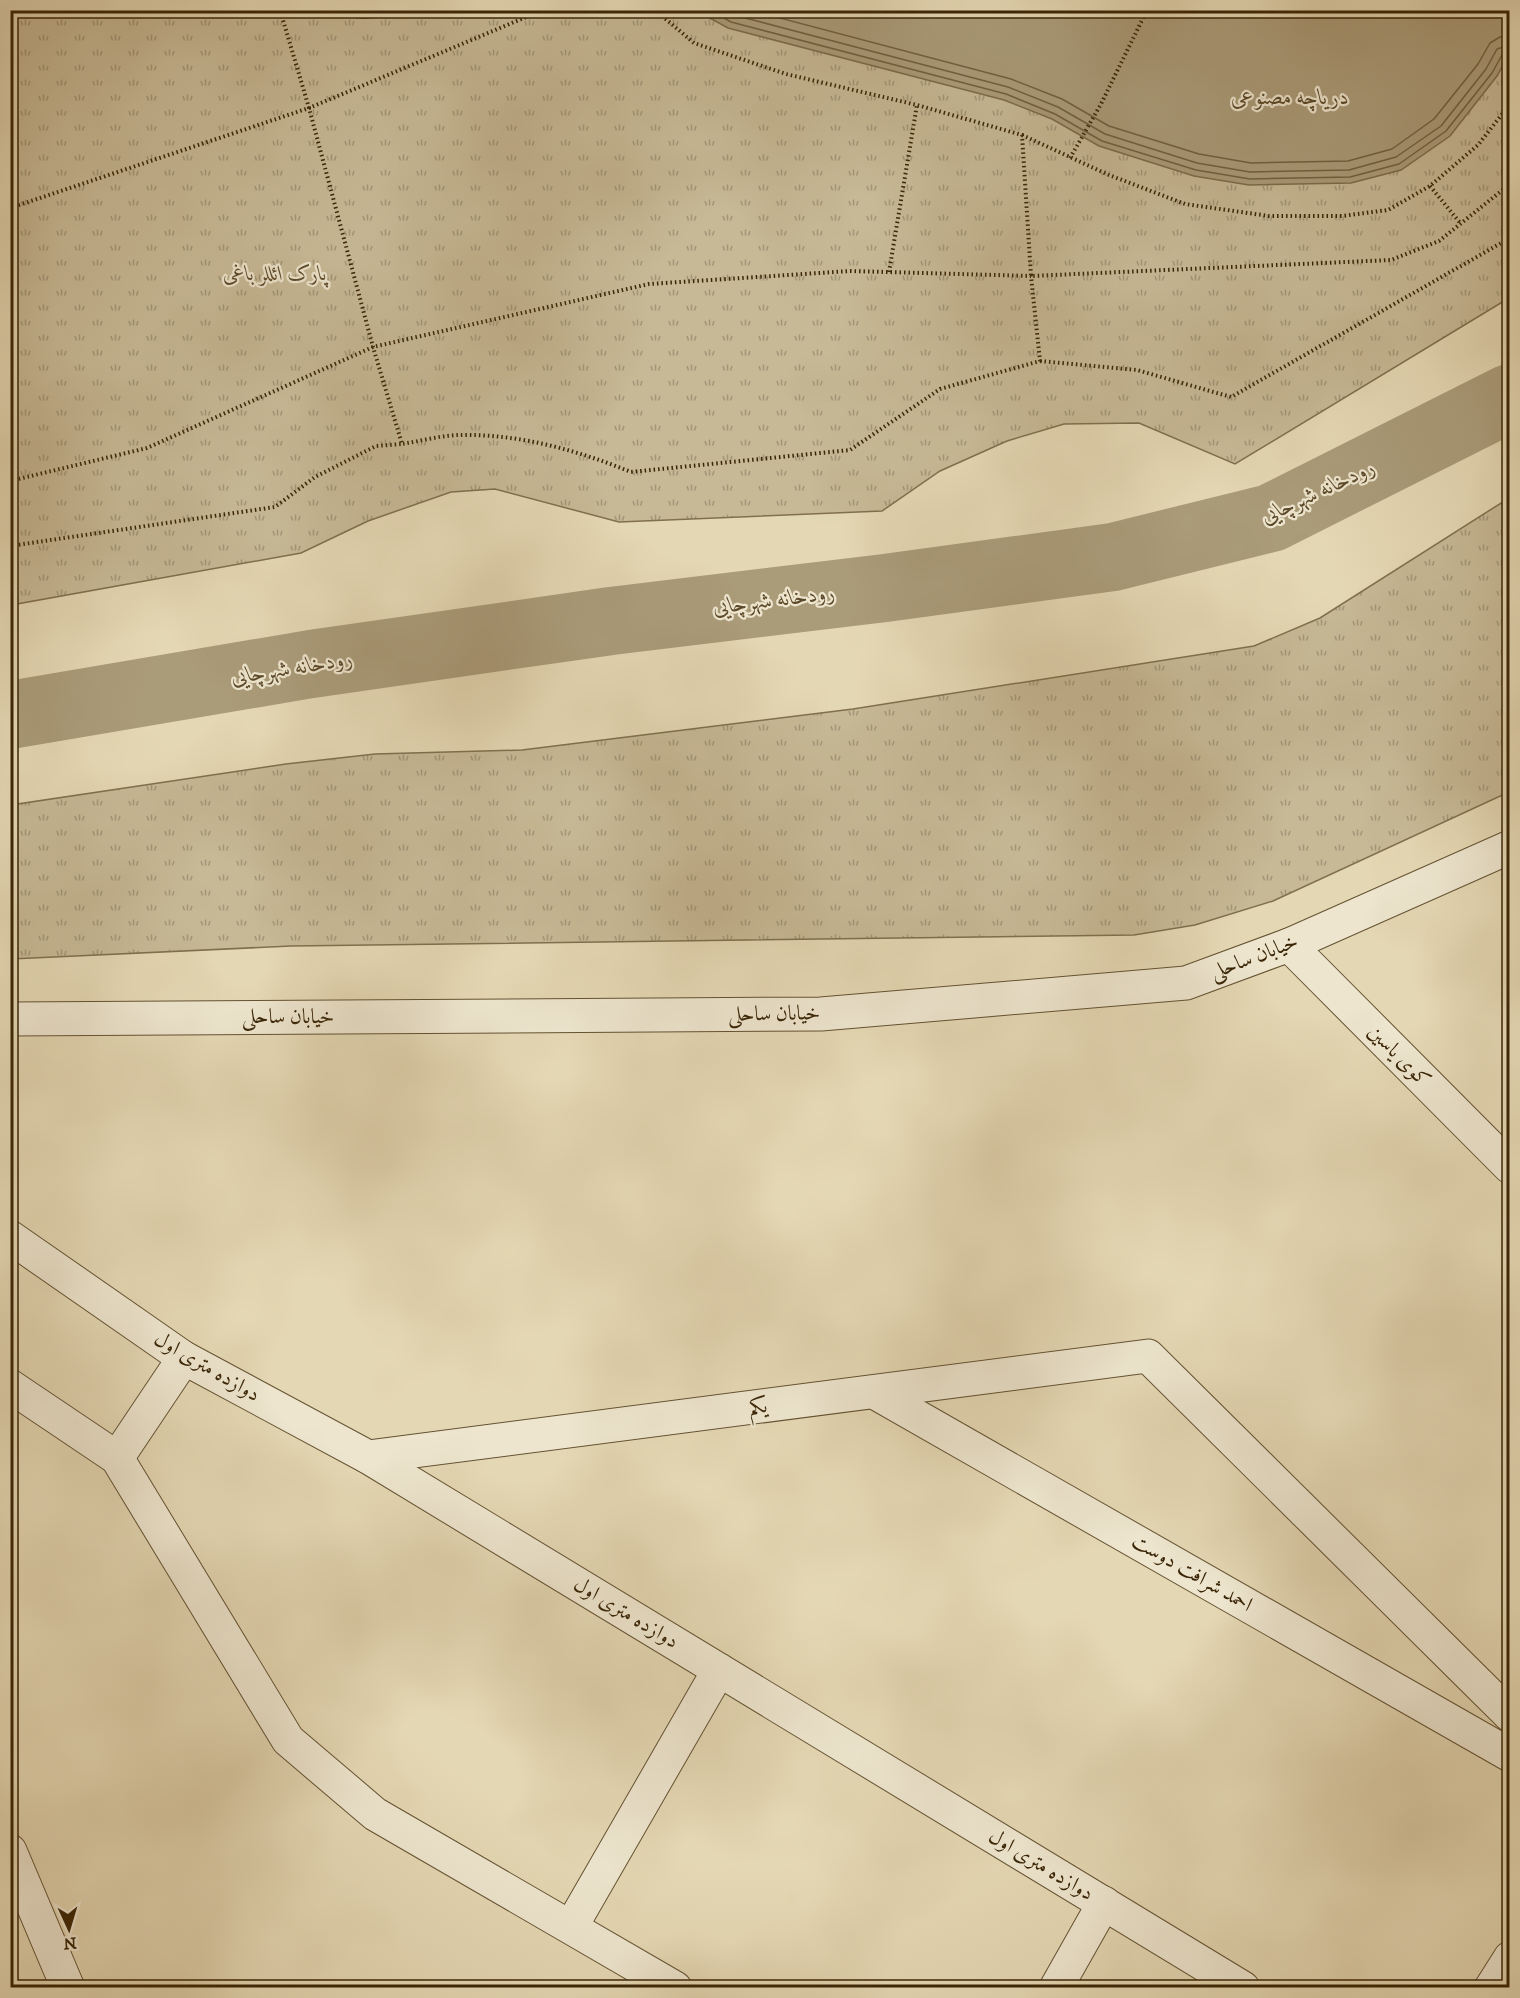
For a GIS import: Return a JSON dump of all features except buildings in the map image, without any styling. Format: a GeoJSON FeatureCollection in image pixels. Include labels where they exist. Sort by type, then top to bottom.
{"type":"FeatureCollection","features":[{"type":"Feature","properties":{"kind":"street","name":"خیابان ساحلی"},"geometry":{"type":"LineString","coordinates":[[10,1018],[821,1014],[1186,982],[1289,945],[1509,847]]}},
{"type":"Feature","properties":{"kind":"street","name":"کوی یاسین"},"geometry":{"type":"LineString","coordinates":[[1289,945],[1509,1167]]}},
{"type":"Feature","properties":{"kind":"street","name":"دوازده متری اول"},"geometry":{"type":"LineString","coordinates":[[10,1237],[184,1358],[368,1457],[1243,1988]]}},
{"type":"Feature","properties":{"kind":"street","name":"یکم"},"geometry":{"type":"LineString","coordinates":[[368,1457],[1148,1356],[1509,1715]]}},
{"type":"Feature","properties":{"kind":"street"},"geometry":{"type":"LineString","coordinates":[[117,1458],[184,1358]]}},
{"type":"Feature","properties":{"kind":"street"},"geometry":{"type":"LineString","coordinates":[[10,1386],[117,1458],[288,1740],[375,1814],[671,1987]]}},
{"type":"Feature","properties":{"kind":"street","name":"احمد شرافت دوست"},"geometry":{"type":"LineString","coordinates":[[874,1392],[1509,1755]]}},
{"type":"Feature","properties":{"kind":"street"},"geometry":{"type":"LineString","coordinates":[[571,1927],[719,1670]]}},
{"type":"Feature","properties":{"kind":"street"},"geometry":{"type":"LineString","coordinates":[[10,1851],[68,1988]]}},
{"type":"Feature","properties":{"kind":"street"},"geometry":{"type":"LineString","coordinates":[[1056,1988],[1104,1904]]}},
{"type":"Feature","properties":{"kind":"street"},"geometry":{"type":"LineString","coordinates":[[1491,1988],[1509,1958]]}},
{"type":"Feature","properties":{"kind":"path"},"geometry":{"type":"LineString","coordinates":[[280,10],[402,444]]}},
{"type":"Feature","properties":{"kind":"path"},"geometry":{"type":"LineString","coordinates":[[10,208],[309,108],[543,10]]}},
{"type":"Feature","properties":{"kind":"path"},"geometry":{"type":"LineString","coordinates":[[655,10],[694,43],[786,74],[917,105],[1022,135],[1109,175],[1185,204],[1269,216],[1342,216],[1388,210],[1430,186],[1478,145],[1509,104]]}},
{"type":"Feature","properties":{"kind":"path"},"geometry":{"type":"LineString","coordinates":[[1070,158],[1101,104],[1146,10]]}},
{"type":"Feature","properties":{"kind":"path"},"geometry":{"type":"LineString","coordinates":[[889,272],[917,105]]}},
{"type":"Feature","properties":{"kind":"path"},"geometry":{"type":"LineString","coordinates":[[1022,135],[1040,361]]}},
{"type":"Feature","properties":{"kind":"path"},"geometry":{"type":"LineString","coordinates":[[10,481],[147,448],[373,347],[649,284],[850,271],[1032,276],[1391,260],[1439,240],[1509,184]]}},
{"type":"Feature","properties":{"kind":"path"},"geometry":{"type":"LineString","coordinates":[[1430,186],[1461,224]]}},
{"type":"Feature","properties":{"kind":"path"},"geometry":{"type":"LineString","coordinates":[[10,546],[275,507],[315,477],[376,446],[460,435],[534,440],[601,460],[631,472],[850,450],[940,389],[1040,361],[1137,370],[1231,397],[1509,238]]}},
{"type":"Feature","properties":{"kind":"green space","name":"پارک ائللر باغی"},"geometry":{"type":"Polygon","coordinates":[[[11,11],[1509,11],[1509,298],[1235,464],[1139,423],[1064,424],[1007,441],[940,471],[882,511],[619,522],[495,489],[451,492],[368,521],[301,553],[11,605],[11,11]]]}},
{"type":"Feature","properties":{"kind":"green space"},"geometry":{"type":"Polygon","coordinates":[[[1509,498],[1509,792],[1273,901],[1195,925],[1134,935],[291,946],[11,959],[11,805],[286,764],[375,754],[522,750],[853,709],[1254,646],[1320,618],[1509,498]]]}},
{"type":"Feature","properties":{"kind":"water","name":"دریاچه مصنوعی"},"geometry":{"type":"Polygon","coordinates":[[[697,11],[1509,11],[1509,54],[1497,76],[1450,136],[1401,170],[1351,183],[1249,185],[1194,176],[1099,146],[1052,119],[1004,100],[728,28],[697,11]]]}},
{"type":"Feature","properties":{"kind":"waterway","name":"رودخانه شهرچایی"},"geometry":{"type":"LineString","coordinates":[[10,715],[311,664],[611,621],[885,588],[1113,557],[1271,518],[1510,398]]}}]}
